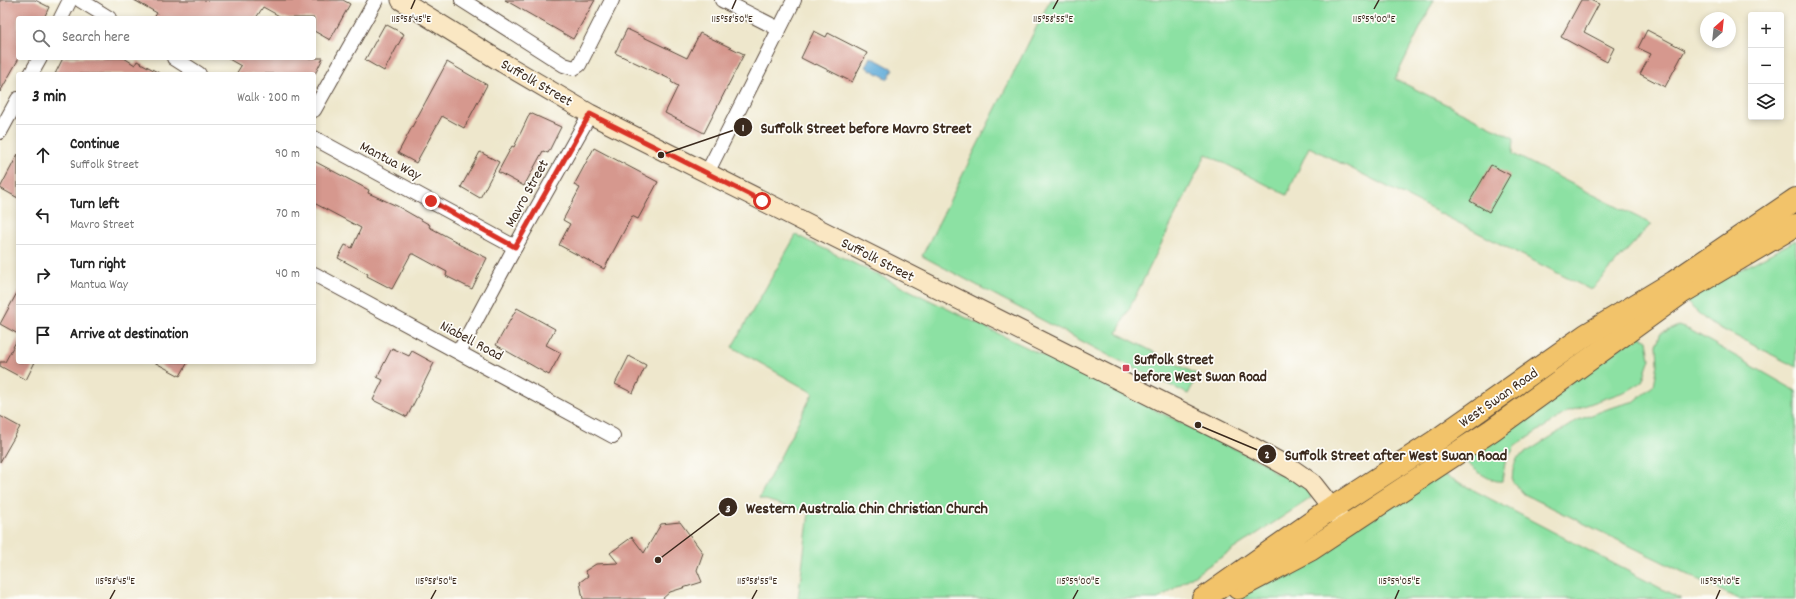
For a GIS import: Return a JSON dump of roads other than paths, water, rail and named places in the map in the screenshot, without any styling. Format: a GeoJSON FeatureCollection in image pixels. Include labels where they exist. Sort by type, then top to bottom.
{"type":"FeatureCollection","features":[{"type":"Feature","properties":{"kind":"main road","name":"West Swan Road"},"geometry":{"type":"LineString","coordinates":[[1203,599],[1332,508],[1434,442],[1586,335],[1674,282],[1796,199]]}},
{"type":"Feature","properties":{"kind":"main road","name":"West Swan Road"},"geometry":{"type":"LineString","coordinates":[[1218,599],[1310,550],[1345,525],[1492,430],[1681,293],[1796,225]]}},
{"type":"Feature","properties":{"kind":"street"},"geometry":{"type":"LineString","coordinates":[[62,16],[70,0]]}},
{"type":"Feature","properties":{"kind":"street"},"geometry":{"type":"LineString","coordinates":[[80,0],[106,16]]}},
{"type":"Feature","properties":{"kind":"street"},"geometry":{"type":"LineString","coordinates":[[316,106],[376,0]]}},
{"type":"Feature","properties":{"kind":"street","name":"Suffolk Street"},"geometry":{"type":"LineString","coordinates":[[402,0],[503,63],[590,114],[1254,448],[1307,479],[1320,492],[1345,525]]}},
{"type":"Feature","properties":{"kind":"street"},"geometry":{"type":"LineString","coordinates":[[462,0],[564,65],[574,68],[579,64],[612,0]]}},
{"type":"Feature","properties":{"kind":"street"},"geometry":{"type":"LineString","coordinates":[[722,0],[779,29]]}},
{"type":"Feature","properties":{"kind":"street"},"geometry":{"type":"LineString","coordinates":[[707,173],[794,0]]}},
{"type":"Feature","properties":{"kind":"street"},"geometry":{"type":"LineString","coordinates":[[32,72],[39,60]]}},
{"type":"Feature","properties":{"kind":"street"},"geometry":{"type":"LineString","coordinates":[[177,60],[196,72]]}},
{"type":"Feature","properties":{"kind":"street"},"geometry":{"type":"LineString","coordinates":[[0,132],[16,107]]}},
{"type":"Feature","properties":{"kind":"street","name":"Mavro Street"},"geometry":{"type":"LineString","coordinates":[[459,352],[515,247],[590,114]]}},
{"type":"Feature","properties":{"kind":"street","name":"Mantua Way"},"geometry":{"type":"LineString","coordinates":[[316,139],[515,247]]}},
{"type":"Feature","properties":{"kind":"street","name":"Niabell Road"},"geometry":{"type":"LineString","coordinates":[[316,275],[613,436]]}},
{"type":"Feature","properties":{"kind":"water"},"geometry":{"type":"Polygon","coordinates":[[[871,57],[893,69],[888,79],[866,67],[871,57]]]}},
{"type":"Feature","properties":{"kind":"place","name":"Suffolk Street before Mavro Street"},"geometry":{"type":"Point","coordinates":[661,155]}},
{"type":"Feature","properties":{"kind":"place","name":"Suffolk Street before West Swan Road"},"geometry":{"type":"Point","coordinates":[1126,368]}},
{"type":"Feature","properties":{"kind":"place","name":"Suffolk Street after West Swan Road"},"geometry":{"type":"Point","coordinates":[1198,425]}},
{"type":"Feature","properties":{"kind":"place","name":"Western Australia Chin Christian Church"},"geometry":{"type":"Point","coordinates":[658,560]}}]}
